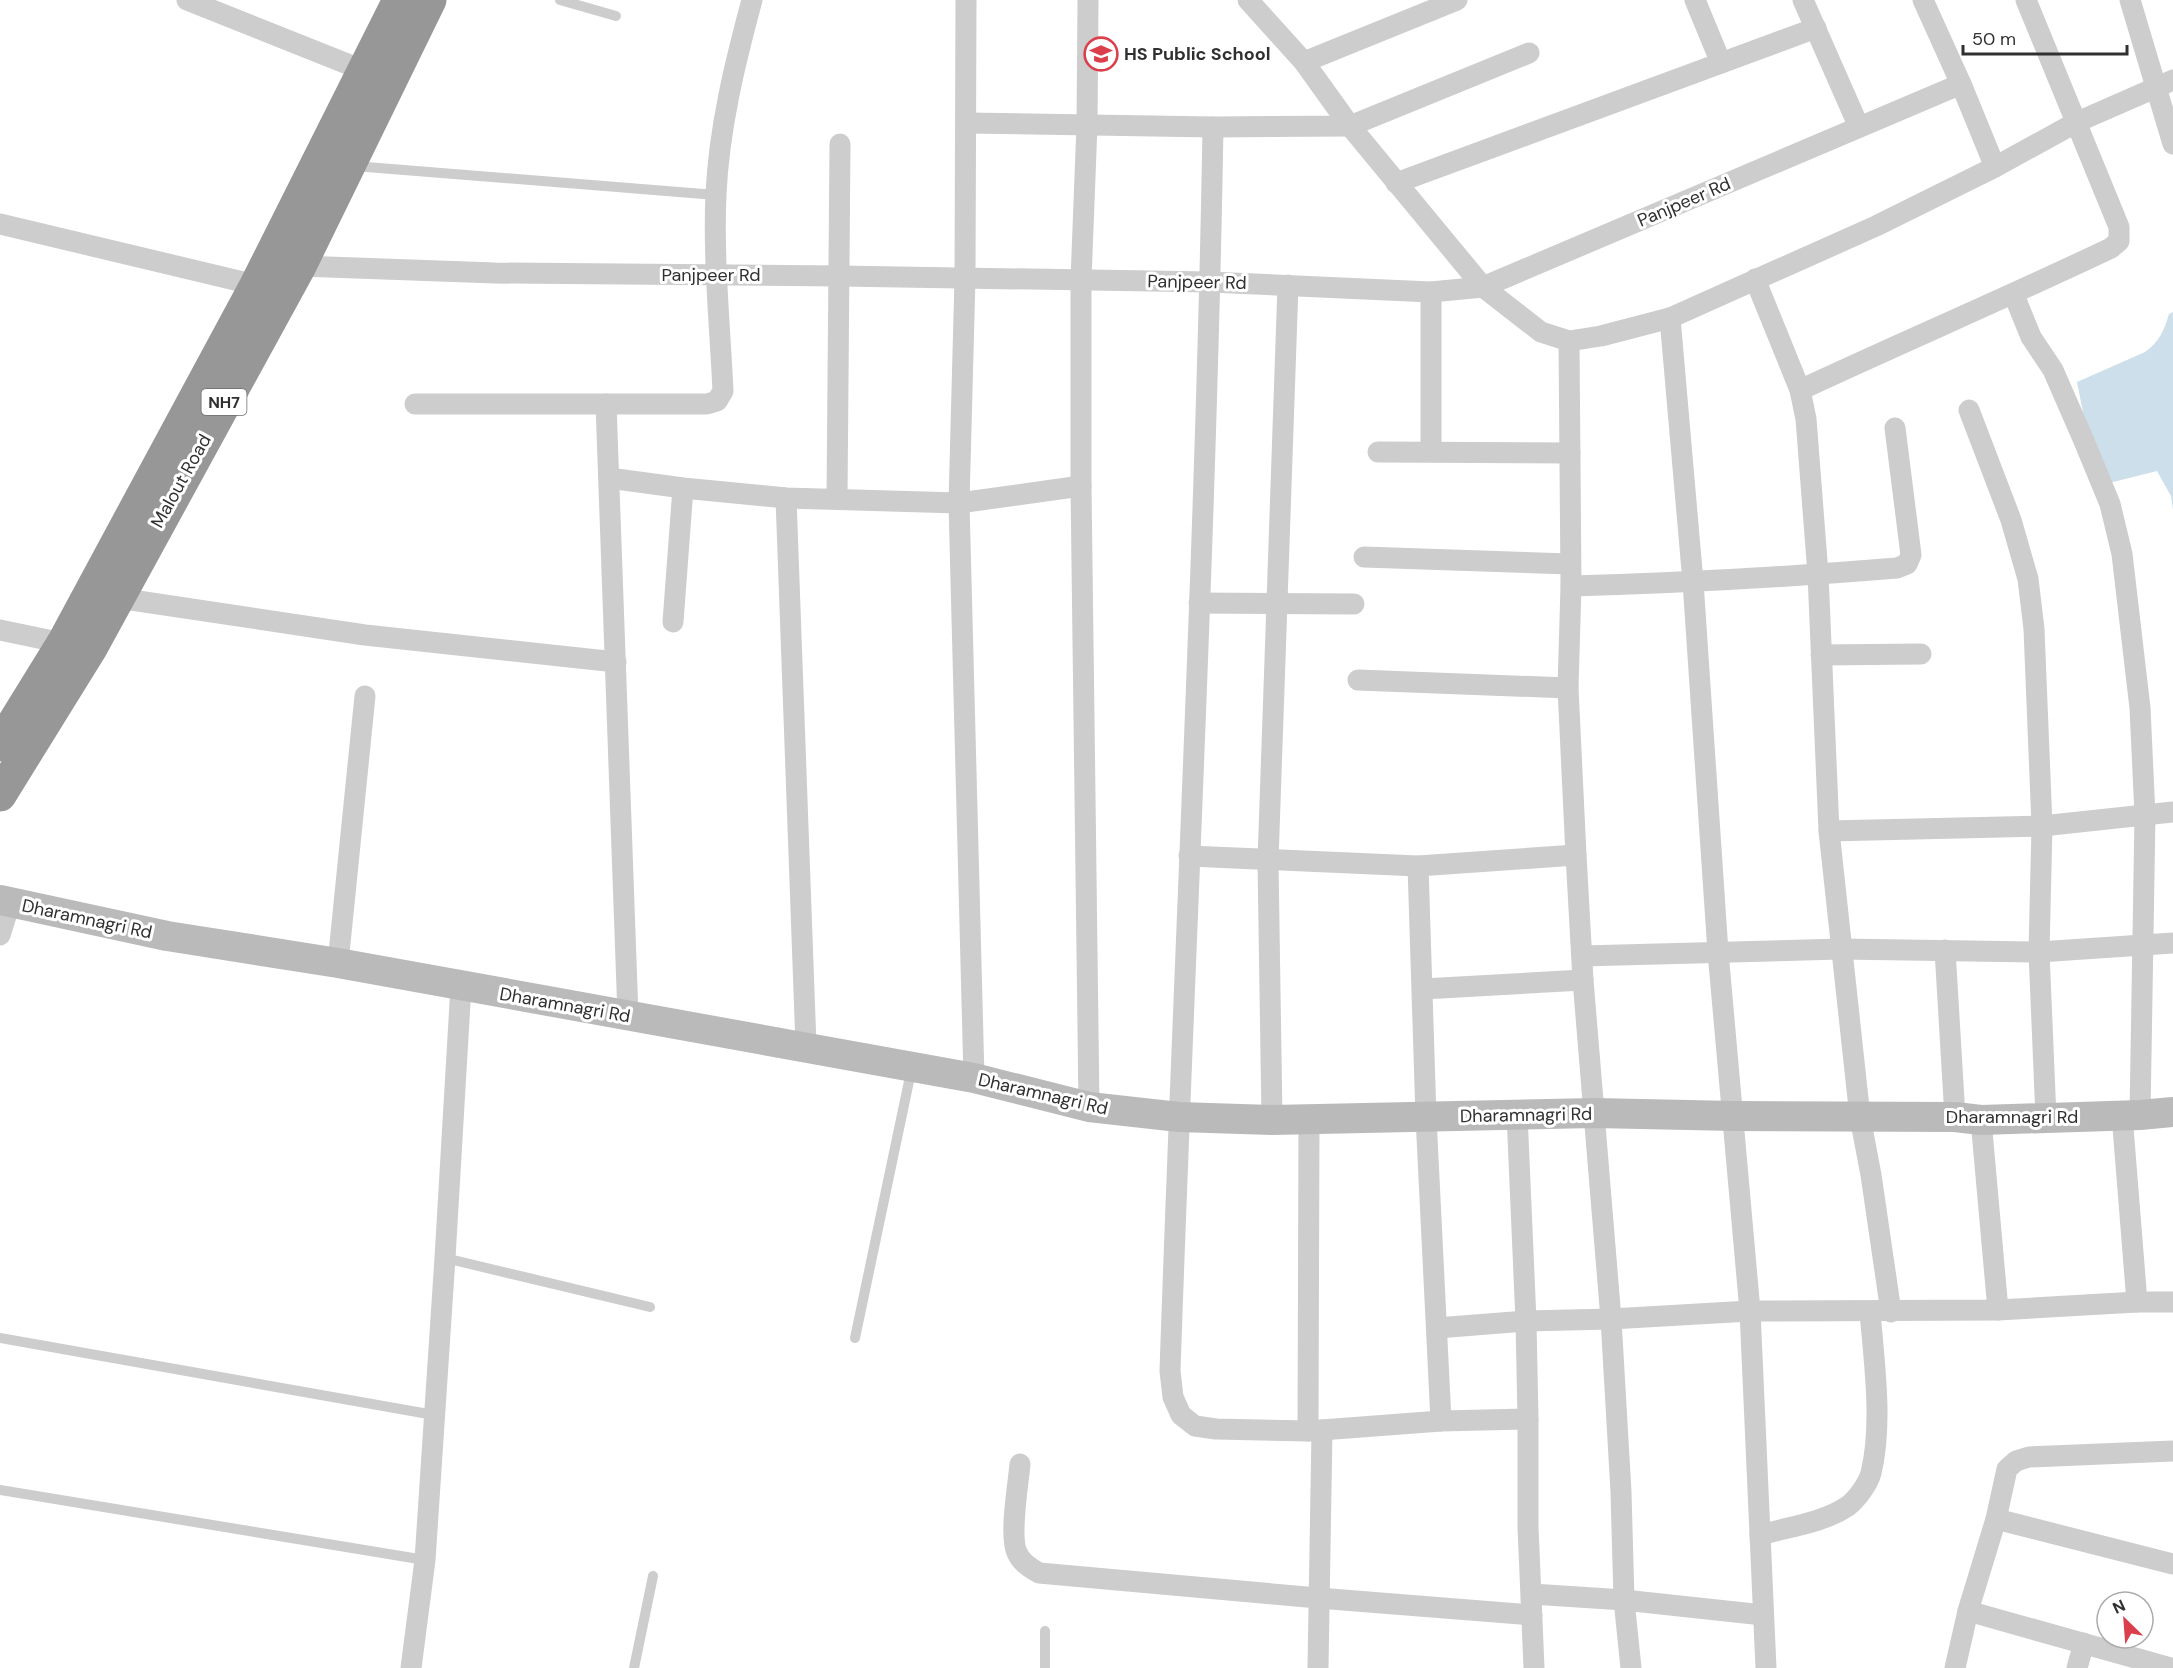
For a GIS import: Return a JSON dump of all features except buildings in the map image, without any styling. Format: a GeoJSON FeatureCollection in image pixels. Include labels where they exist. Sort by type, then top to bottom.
{"type":"FeatureCollection","features":[{"type":"Feature","properties":{"kind":"highway","name":"Malout Road"},"geometry":{"type":"LineString","coordinates":[[0,795],[399,0]]}},
{"type":"Feature","properties":{"kind":"highway","name":"Malout Road"},"geometry":{"type":"LineString","coordinates":[[0,745],[76,645],[118,598],[300,266],[430,0]]}},
{"type":"Feature","properties":{"kind":"street"},"geometry":{"type":"LineString","coordinates":[[187,0],[365,70]]}},
{"type":"Feature","properties":{"kind":"street"},"geometry":{"type":"LineString","coordinates":[[415,404],[707,404],[717,401],[723,391],[716,195],[720,148],[730,91],[752,0]]}},
{"type":"Feature","properties":{"kind":"street"},"geometry":{"type":"LineString","coordinates":[[966,0],[965,278],[959,503],[974,1078]]}},
{"type":"Feature","properties":{"kind":"street"},"geometry":{"type":"LineString","coordinates":[[1088,0],[1087,125],[1081,280],[1080,486],[1089,1107]]}},
{"type":"Feature","properties":{"kind":"street"},"geometry":{"type":"LineString","coordinates":[[1304,62],[1457,0]]}},
{"type":"Feature","properties":{"kind":"street"},"geometry":{"type":"LineString","coordinates":[[1695,0],[1721,63]]}},
{"type":"Feature","properties":{"kind":"street"},"geometry":{"type":"LineString","coordinates":[[1803,0],[1859,127]]}},
{"type":"Feature","properties":{"kind":"street"},"geometry":{"type":"LineString","coordinates":[[1923,0],[1995,167]]}},
{"type":"Feature","properties":{"kind":"street"},"geometry":{"type":"LineString","coordinates":[[1800,390],[1959,317],[2014,295],[2111,248],[2119,241],[2119,227],[2026,0]]}},
{"type":"Feature","properties":{"kind":"street"},"geometry":{"type":"LineString","coordinates":[[2130,0],[2164,84],[2173,144]]}},
{"type":"Feature","properties":{"kind":"street"},"geometry":{"type":"LineString","coordinates":[[1257,2],[1350,126],[1483,286],[1541,332],[1569,341],[1601,336],[1670,318],[1876,226],[1995,167],[2075,123],[2164,84]]}},
{"type":"Feature","properties":{"kind":"street"},"geometry":{"type":"LineString","coordinates":[[1396,183],[1816,28]]}},
{"type":"Feature","properties":{"kind":"street"},"geometry":{"type":"LineString","coordinates":[[967,123],[1213,127],[1350,126],[1529,53]]}},
{"type":"Feature","properties":{"kind":"street","name":"Panjpeer Rd"},"geometry":{"type":"LineString","coordinates":[[300,266],[495,273],[1210,282],[1431,292],[1483,286],[1961,84]]}},
{"type":"Feature","properties":{"kind":"street"},"geometry":{"type":"LineString","coordinates":[[1213,127],[1199,603],[1170,1371],[1173,1397],[1181,1415],[1195,1426],[1216,1429],[1315,1431],[1441,1421],[1528,1419]]}},
{"type":"Feature","properties":{"kind":"street"},"geometry":{"type":"LineString","coordinates":[[837,499],[840,144]]}},
{"type":"Feature","properties":{"kind":"street"},"geometry":{"type":"LineString","coordinates":[[0,224],[256,285]]}},
{"type":"Feature","properties":{"kind":"street"},"geometry":{"type":"LineString","coordinates":[[1755,279],[1800,390],[1806,419],[1818,574],[1829,831],[1860,1117],[1871,1175],[1880,1312],[1875,1441],[1871,1474],[1863,1489],[1848,1506],[1817,1520],[1760,1535]]}},
{"type":"Feature","properties":{"kind":"street"},"geometry":{"type":"LineString","coordinates":[[1272,1120],[1268,861],[1288,285]]}},
{"type":"Feature","properties":{"kind":"street"},"geometry":{"type":"LineString","coordinates":[[1431,292],[1431,451]]}},
{"type":"Feature","properties":{"kind":"street"},"geometry":{"type":"LineString","coordinates":[[2014,295],[2031,337],[2053,370],[2110,504],[2122,554],[2130,608],[2140,708],[2145,815],[2142,946],[2131,1115],[2137,1302]]}},
{"type":"Feature","properties":{"kind":"street"},"geometry":{"type":"LineString","coordinates":[[1670,318],[1693,582],[1718,952],[1750,1311],[1766,1668]]}},
{"type":"Feature","properties":{"kind":"street"},"geometry":{"type":"LineString","coordinates":[[1569,341],[1569,688],[1576,855],[1583,980],[1611,1319],[1621,1492],[1624,1600],[1631,1668]]}},
{"type":"Feature","properties":{"kind":"street"},"geometry":{"type":"LineString","coordinates":[[606,404],[628,1016]]}},
{"type":"Feature","properties":{"kind":"street"},"geometry":{"type":"LineString","coordinates":[[1969,410],[2011,520],[2028,579],[2034,629],[2042,825],[2039,952],[2046,1118]]}},
{"type":"Feature","properties":{"kind":"street"},"geometry":{"type":"LineString","coordinates":[[1570,586],[1693,582],[1818,574],[1897,568],[1907,564],[1911,555],[1895,428]]}},
{"type":"Feature","properties":{"kind":"street"},"geometry":{"type":"LineString","coordinates":[[1378,452],[1570,453]]}},
{"type":"Feature","properties":{"kind":"street"},"geometry":{"type":"LineString","coordinates":[[609,478],[786,498],[959,503],[1080,486]]}},
{"type":"Feature","properties":{"kind":"street"},"geometry":{"type":"LineString","coordinates":[[672,622],[683,488]]}},
{"type":"Feature","properties":{"kind":"street"},"geometry":{"type":"LineString","coordinates":[[786,498],[806,1046]]}},
{"type":"Feature","properties":{"kind":"street"},"geometry":{"type":"LineString","coordinates":[[1364,557],[1570,564]]}},
{"type":"Feature","properties":{"kind":"street"},"geometry":{"type":"LineString","coordinates":[[118,598],[366,635],[616,662]]}},
{"type":"Feature","properties":{"kind":"street"},"geometry":{"type":"LineString","coordinates":[[1199,603],[1354,604]]}},
{"type":"Feature","properties":{"kind":"street"},"geometry":{"type":"LineString","coordinates":[[0,630],[76,645]]}},
{"type":"Feature","properties":{"kind":"street"},"geometry":{"type":"LineString","coordinates":[[1821,655],[1921,654]]}},
{"type":"Feature","properties":{"kind":"street"},"geometry":{"type":"LineString","coordinates":[[1358,680],[1569,688]]}},
{"type":"Feature","properties":{"kind":"street"},"geometry":{"type":"LineString","coordinates":[[338,963],[365,696]]}},
{"type":"Feature","properties":{"kind":"street"},"geometry":{"type":"LineString","coordinates":[[1829,831],[2042,825],[2173,812]]}},
{"type":"Feature","properties":{"kind":"street"},"geometry":{"type":"LineString","coordinates":[[1189,856],[1418,866],[1576,855]]}},
{"type":"Feature","properties":{"kind":"street"},"geometry":{"type":"LineString","coordinates":[[1418,866],[1426,1117],[1441,1421]]}},
{"type":"Feature","properties":{"kind":"street"},"geometry":{"type":"LineString","coordinates":[[0,935],[5,902]]}},
{"type":"Feature","properties":{"kind":"street","name":"Dharamnagri Rd"},"geometry":{"type":"LineString","coordinates":[[5,902],[166,936],[338,963],[806,1046],[974,1078],[1089,1107],[1179,1117],[1272,1120],[1595,1113],[1968,1119],[2173,1112]]}},
{"type":"Feature","properties":{"kind":"street"},"geometry":{"type":"LineString","coordinates":[[1582,956],[1841,949],[2039,952],[2173,943]]}},
{"type":"Feature","properties":{"kind":"street"},"geometry":{"type":"LineString","coordinates":[[1945,950],[1968,1119],[1998,1310]]}},
{"type":"Feature","properties":{"kind":"street"},"geometry":{"type":"LineString","coordinates":[[1423,989],[1583,980]]}},
{"type":"Feature","properties":{"kind":"street"},"geometry":{"type":"LineString","coordinates":[[411,1668],[425,1560],[460,986]]}},
{"type":"Feature","properties":{"kind":"street"},"geometry":{"type":"LineString","coordinates":[[1517,1114],[1526,1321],[1528,1527],[1534,1668]]}},
{"type":"Feature","properties":{"kind":"street"},"geometry":{"type":"LineString","coordinates":[[1309,1119],[1318,1668]]}},
{"type":"Feature","properties":{"kind":"street"},"geometry":{"type":"LineString","coordinates":[[1437,1328],[1526,1321],[1750,1311],[1998,1310],[2173,1302]]}},
{"type":"Feature","properties":{"kind":"street"},"geometry":{"type":"LineString","coordinates":[[1955,1668],[1968,1611],[1996,1519],[2007,1469],[2016,1461],[2030,1457],[2173,1451]]}},
{"type":"Feature","properties":{"kind":"street"},"geometry":{"type":"LineString","coordinates":[[1020,1464],[1014,1533],[1016,1551],[1026,1566],[1039,1573],[1318,1598],[1532,1604],[1624,1600],[1763,1615]]}},
{"type":"Feature","properties":{"kind":"street"},"geometry":{"type":"LineString","coordinates":[[1996,1519],[2173,1564]]}},
{"type":"Feature","properties":{"kind":"street"},"geometry":{"type":"LineString","coordinates":[[1968,1611],[2171,1668]]}},
{"type":"Feature","properties":{"kind":"street"},"geometry":{"type":"LineString","coordinates":[[2077,1668],[2084,1642]]}},
{"type":"Feature","properties":{"kind":"lane"},"geometry":{"type":"LineString","coordinates":[[560,0],[616,16]]}},
{"type":"Feature","properties":{"kind":"lane"},"geometry":{"type":"LineString","coordinates":[[348,165],[716,195]]}},
{"type":"Feature","properties":{"kind":"lane"},"geometry":{"type":"LineString","coordinates":[[855,1338],[912,1067]]}},
{"type":"Feature","properties":{"kind":"lane"},"geometry":{"type":"LineString","coordinates":[[445,1258],[650,1307]]}},
{"type":"Feature","properties":{"kind":"lane"},"geometry":{"type":"LineString","coordinates":[[0,1338],[434,1415]]}},
{"type":"Feature","properties":{"kind":"lane"},"geometry":{"type":"LineString","coordinates":[[0,1490],[425,1560]]}},
{"type":"Feature","properties":{"kind":"lane"},"geometry":{"type":"LineString","coordinates":[[634,1668],[653,1576]]}},
{"type":"Feature","properties":{"kind":"lane"},"geometry":{"type":"LineString","coordinates":[[1045,1668],[1046,1631]]}},
{"type":"Feature","properties":{"kind":"water"},"geometry":{"type":"Polygon","coordinates":[[[2173,312],[2173,510],[2171,496],[2157,471],[2105,484],[2089,443],[2077,382],[2145,352],[2157,340],[2169,314],[2173,312]]]}},
{"type":"Feature","properties":{"kind":"place","name":"HS Public School"},"geometry":{"type":"Point","coordinates":[1101,54]}}]}
